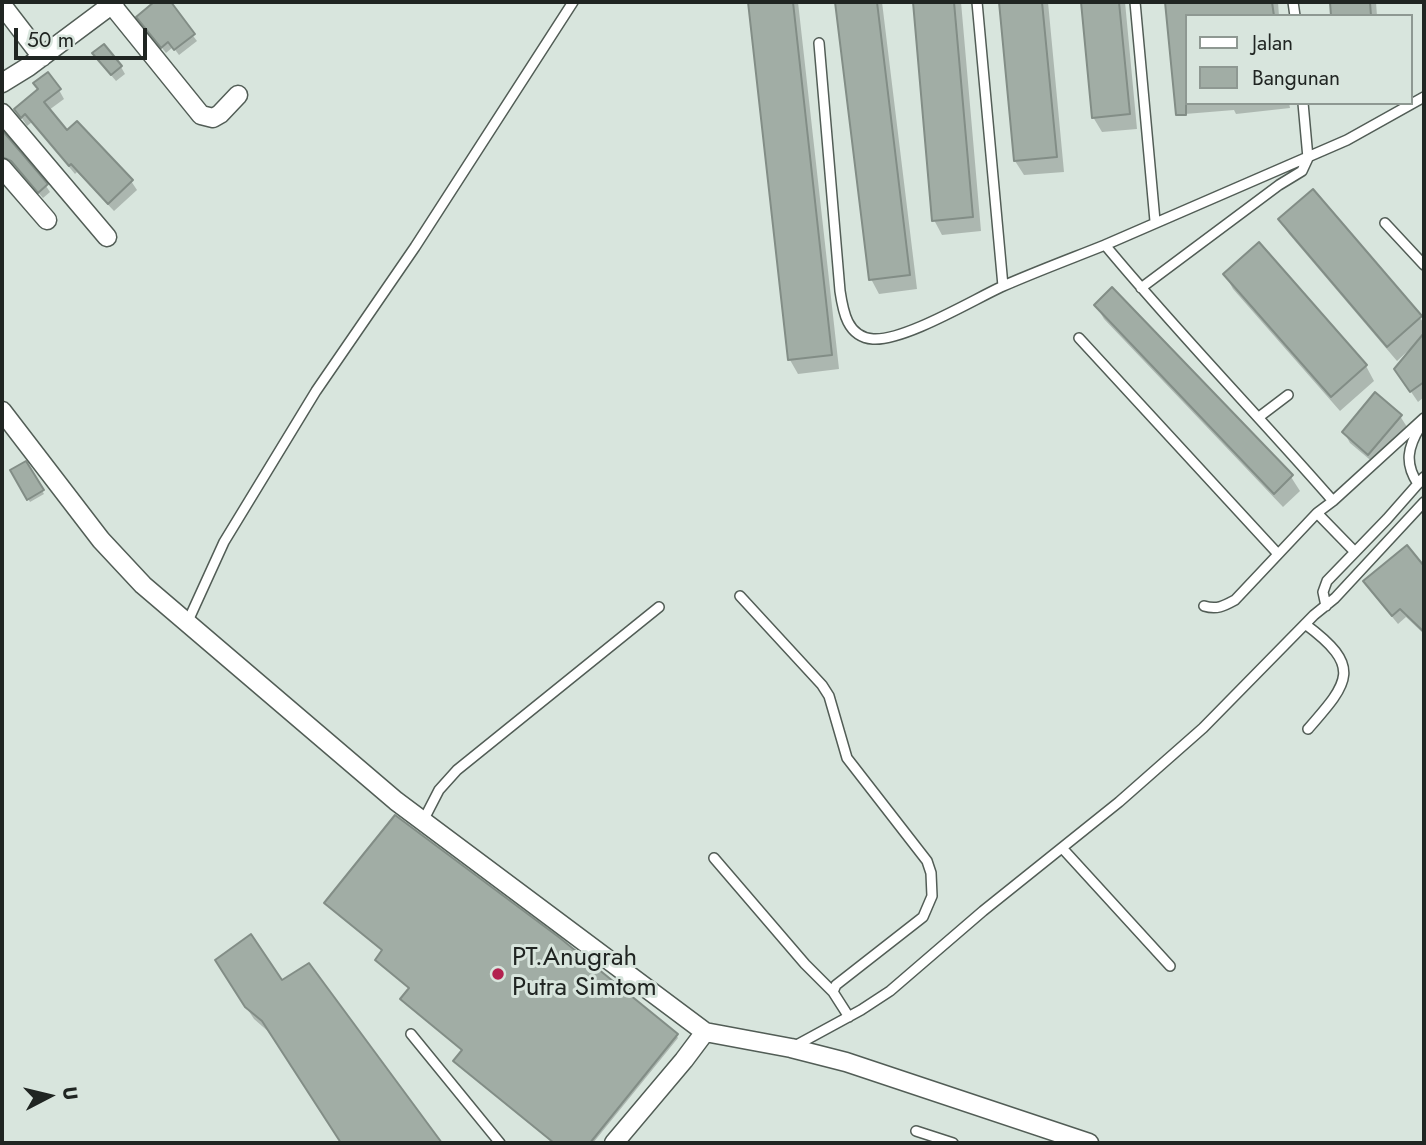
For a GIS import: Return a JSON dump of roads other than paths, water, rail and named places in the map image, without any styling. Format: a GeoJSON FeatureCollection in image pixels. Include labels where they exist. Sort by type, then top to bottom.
{"type":"FeatureCollection","features":[{"type":"Feature","properties":{"kind":"street"},"geometry":{"type":"LineString","coordinates":[[2,83],[114,4],[201,115],[213,118],[238,95]]}},
{"type":"Feature","properties":{"kind":"street"},"geometry":{"type":"LineString","coordinates":[[2,5],[42,57]]}},
{"type":"Feature","properties":{"kind":"street"},"geometry":{"type":"LineString","coordinates":[[2,113],[107,237]]}},
{"type":"Feature","properties":{"kind":"street"},"geometry":{"type":"LineString","coordinates":[[2,168],[47,220]]}},
{"type":"Feature","properties":{"kind":"street"},"geometry":{"type":"LineString","coordinates":[[2,411],[101,541],[143,584],[348,763],[705,1032],[791,1048],[859,1066],[1089,1143]]}},
{"type":"Feature","properties":{"kind":"street"},"geometry":{"type":"LineString","coordinates":[[614,1143],[705,1032]]}},
{"type":"Feature","properties":{"kind":"lane"},"geometry":{"type":"LineString","coordinates":[[188,621],[224,542],[316,391],[415,247],[573,2]]}},
{"type":"Feature","properties":{"kind":"lane"},"geometry":{"type":"LineString","coordinates":[[978,2],[1003,286]]}},
{"type":"Feature","properties":{"kind":"lane"},"geometry":{"type":"LineString","coordinates":[[1135,2],[1155,221]]}},
{"type":"Feature","properties":{"kind":"lane"},"geometry":{"type":"LineString","coordinates":[[819,43],[843,315],[850,327],[863,336],[874,339],[893,335],[936,318],[1003,286],[1308,158],[1348,140],[1410,105]]}},
{"type":"Feature","properties":{"kind":"lane"},"geometry":{"type":"LineString","coordinates":[[1141,288],[1279,185],[1302,171],[1308,158],[1303,105]]}},
{"type":"Feature","properties":{"kind":"lane"},"geometry":{"type":"LineString","coordinates":[[1385,223],[1424,265]]}},
{"type":"Feature","properties":{"kind":"lane"},"geometry":{"type":"LineString","coordinates":[[1105,245],[1333,501]]}},
{"type":"Feature","properties":{"kind":"lane"},"geometry":{"type":"LineString","coordinates":[[1079,338],[1278,554]]}},
{"type":"Feature","properties":{"kind":"lane"},"geometry":{"type":"LineString","coordinates":[[1259,417],[1288,395]]}},
{"type":"Feature","properties":{"kind":"lane"},"geometry":{"type":"LineString","coordinates":[[1204,606],[1222,607],[1235,600],[1317,513],[1424,418]]}},
{"type":"Feature","properties":{"kind":"lane"},"geometry":{"type":"LineString","coordinates":[[1326,606],[1324,584],[1421,480],[1411,473],[1408,453],[1424,418]]}},
{"type":"Feature","properties":{"kind":"lane"},"geometry":{"type":"LineString","coordinates":[[791,1048],[890,991],[983,911],[1063,849],[1203,728],[1326,606],[1424,502]]}},
{"type":"Feature","properties":{"kind":"lane"},"geometry":{"type":"LineString","coordinates":[[1317,513],[1355,552]]}},
{"type":"Feature","properties":{"kind":"lane"},"geometry":{"type":"LineString","coordinates":[[740,596],[822,685],[829,696],[847,758],[927,861],[932,873],[932,896],[923,917],[841,979],[833,992]]}},
{"type":"Feature","properties":{"kind":"lane"},"geometry":{"type":"LineString","coordinates":[[424,821],[439,790],[457,770],[659,607]]}},
{"type":"Feature","properties":{"kind":"lane"},"geometry":{"type":"LineString","coordinates":[[1305,624],[1334,646],[1344,677],[1335,698],[1308,729]]}},
{"type":"Feature","properties":{"kind":"lane"},"geometry":{"type":"LineString","coordinates":[[1063,849],[1170,966]]}},
{"type":"Feature","properties":{"kind":"lane"},"geometry":{"type":"LineString","coordinates":[[714,858],[805,964],[833,992],[849,1017]]}},
{"type":"Feature","properties":{"kind":"lane"},"geometry":{"type":"LineString","coordinates":[[411,1034],[500,1143]]}},
{"type":"Feature","properties":{"kind":"lane"},"geometry":{"type":"LineString","coordinates":[[916,1131],[953,1143]]}},
{"type":"Feature","properties":{"kind":"place","name":"PT.Anugrah Putra Simtom"},"geometry":{"type":"Point","coordinates":[498,974]}}]}
